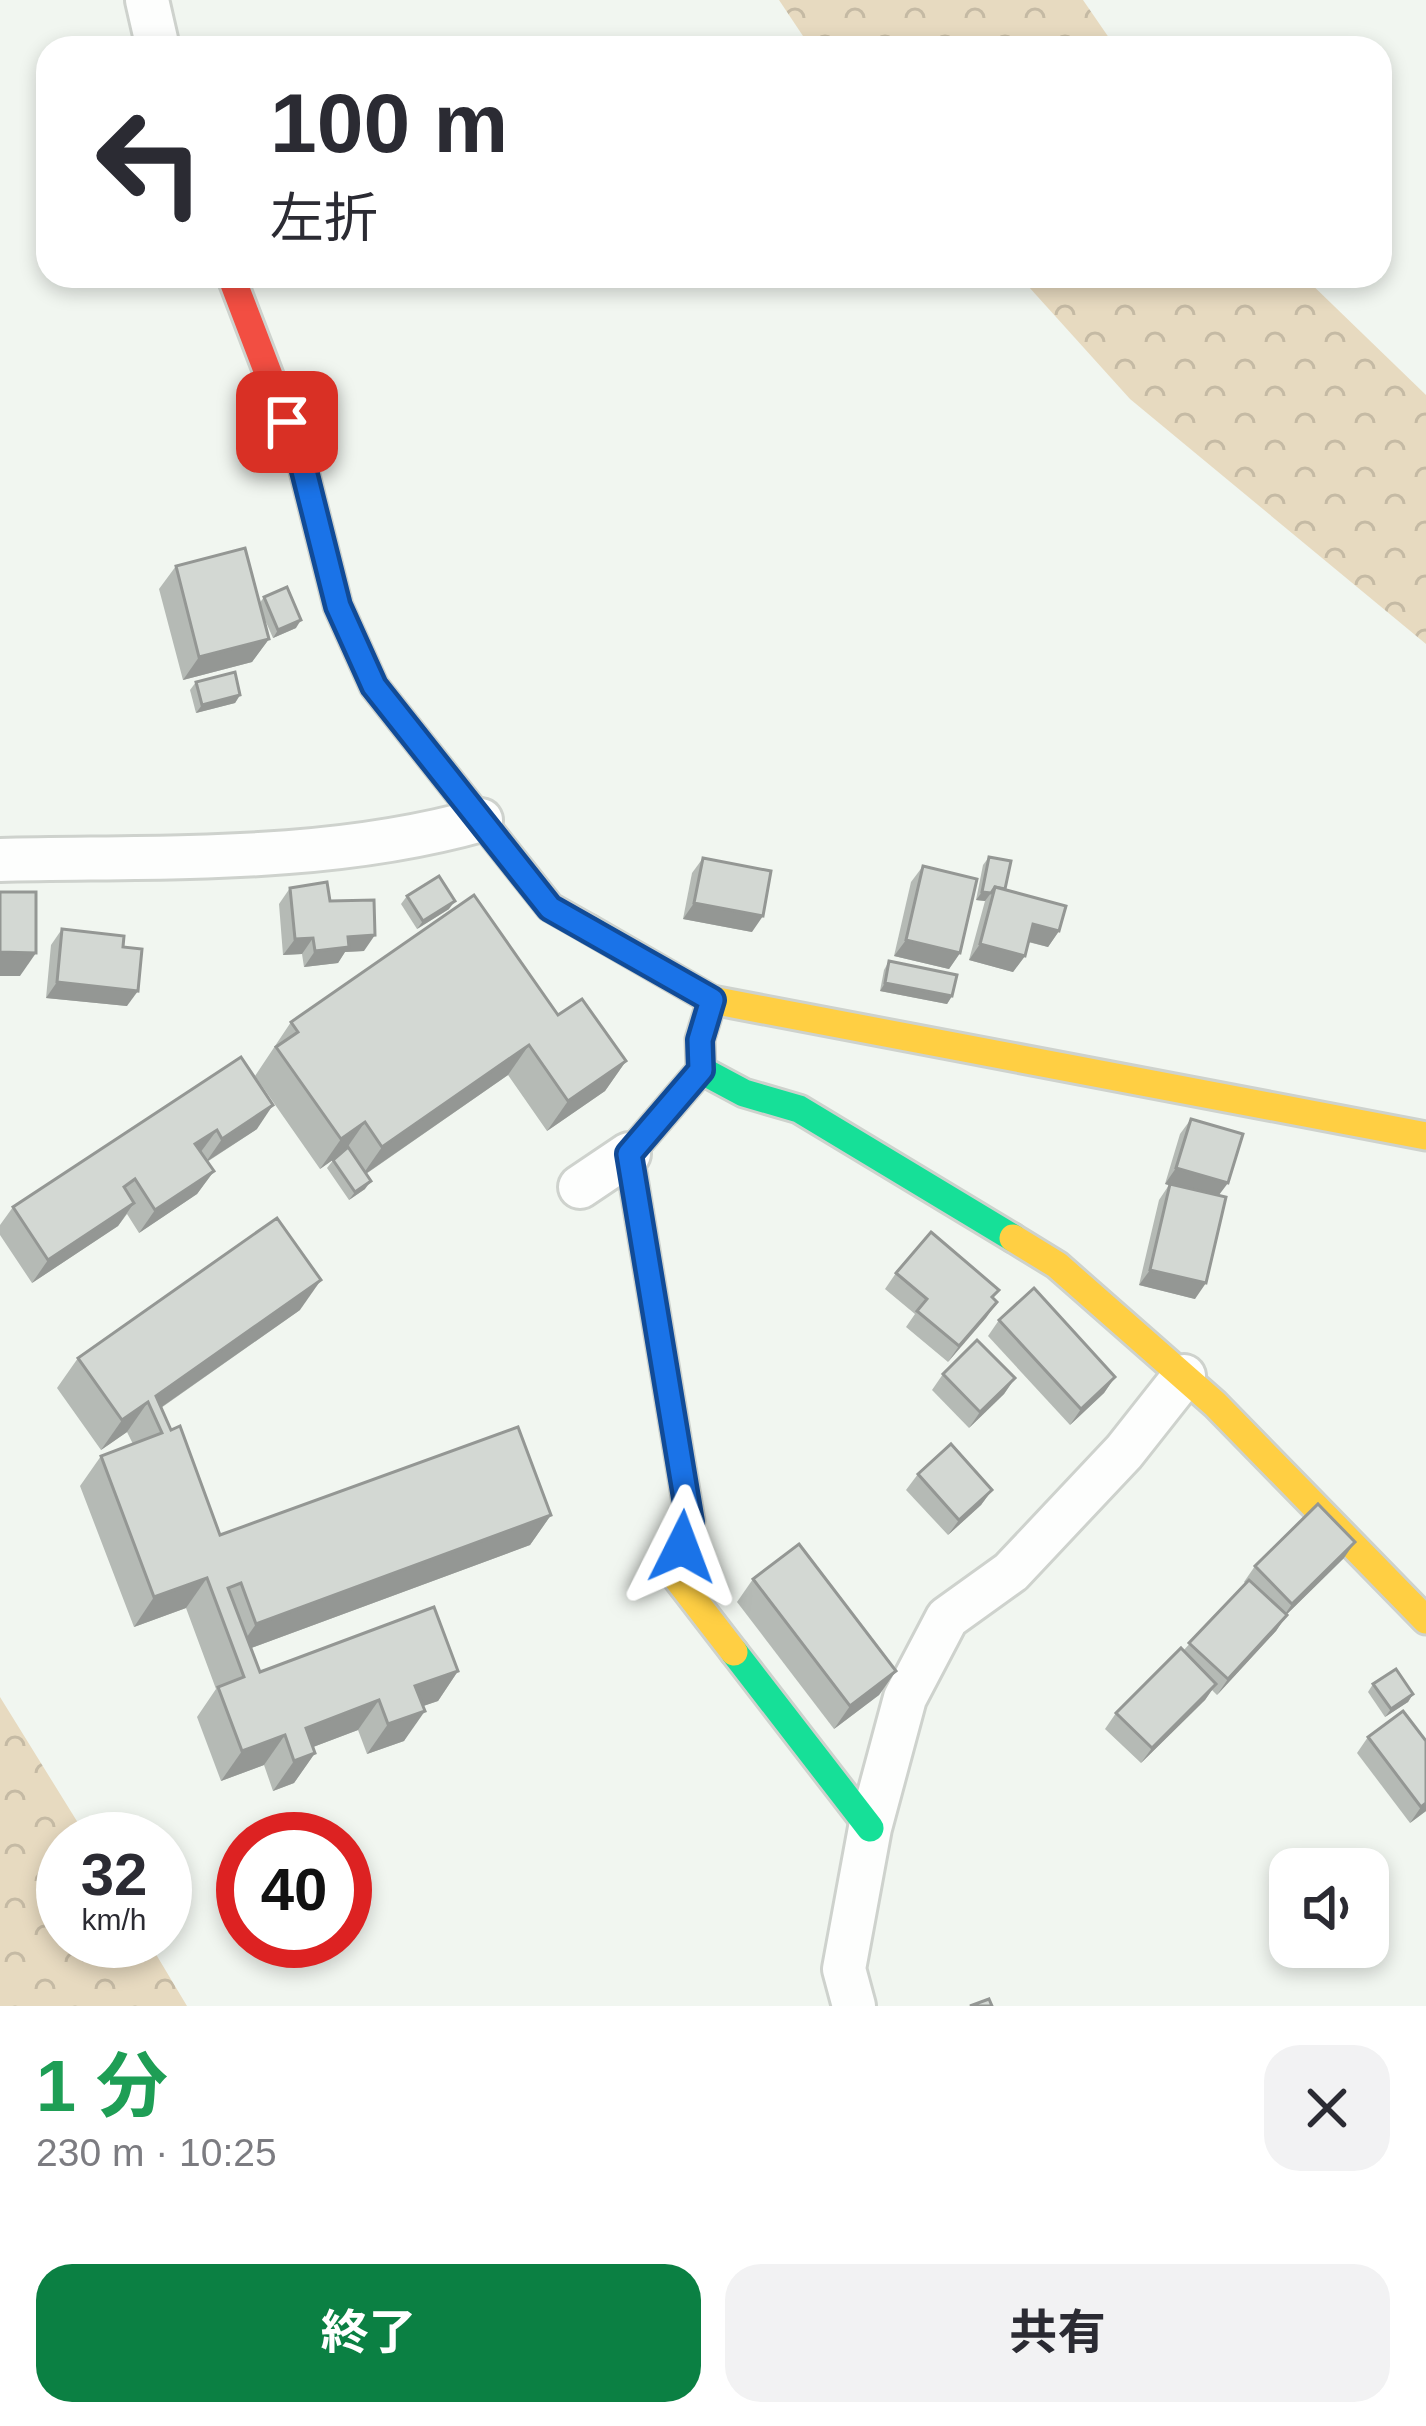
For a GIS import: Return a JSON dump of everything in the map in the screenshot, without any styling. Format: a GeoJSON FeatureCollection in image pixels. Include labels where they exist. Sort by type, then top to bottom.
{"type":"FeatureCollection","features":[{"type":"Feature","properties":{"kind":"street"},"geometry":{"type":"LineString","coordinates":[[147,0],[155,36]]}},
{"type":"Feature","properties":{"kind":"street"},"geometry":{"type":"LineString","coordinates":[[236,288],[301,459],[338,606],[374,686],[550,908],[712,1000],[1426,1136]]}},
{"type":"Feature","properties":{"kind":"street"},"geometry":{"type":"LineString","coordinates":[[0,860],[320,851],[438,832],[481,820]]}},
{"type":"Feature","properties":{"kind":"street"},"geometry":{"type":"LineString","coordinates":[[580,1187],[629,1154],[701,1070],[700,1040],[712,1000]]}},
{"type":"Feature","properties":{"kind":"street"},"geometry":{"type":"LineString","coordinates":[[701,1070],[744,1093],[799,1109],[1057,1265],[1184,1376],[1426,1620]]}},
{"type":"Feature","properties":{"kind":"street"},"geometry":{"type":"LineString","coordinates":[[629,1154],[690,1522],[673,1573],[871,1828]]}},
{"type":"Feature","properties":{"kind":"street"},"geometry":{"type":"LineString","coordinates":[[854,2006],[844,1969],[871,1828],[905,1698],[946,1618],[1011,1572],[1124,1452],[1184,1376]]}},
{"type":"Feature","properties":{"kind":"green space"},"geometry":{"type":"Polygon","coordinates":[[[779,0],[1083,0],[1108,36],[803,36],[779,0]]]}},
{"type":"Feature","properties":{"kind":"green space"},"geometry":{"type":"Polygon","coordinates":[[[1030,288],[1315,288],[1426,395],[1426,644],[1130,399],[1030,288]]]}},
{"type":"Feature","properties":{"kind":"green space"},"geometry":{"type":"Polygon","coordinates":[[[0,1697],[71,1812],[36,1812],[36,1968],[164,1968],[187,2006],[0,2006],[0,1697]]]}},
{"type":"Feature","properties":{"kind":"building"},"geometry":{"type":"Polygon","coordinates":[[[245,548],[269,639],[199,657],[176,566],[245,548]]]}},
{"type":"Feature","properties":{"kind":"building"},"geometry":{"type":"Polygon","coordinates":[[[287,587],[301,620],[278,630],[264,597],[287,587]]]}},
{"type":"Feature","properties":{"kind":"building"},"geometry":{"type":"Polygon","coordinates":[[[235,672],[240,695],[202,705],[196,682],[235,672]]]}},
{"type":"Feature","properties":{"kind":"building"},"geometry":{"type":"Polygon","coordinates":[[[989,857],[1011,861],[1005,889],[995,887],[991,893],[982,892],[989,857]]]}},
{"type":"Feature","properties":{"kind":"building"},"geometry":{"type":"Polygon","coordinates":[[[703,858],[771,871],[763,916],[694,903],[703,858]]]}},
{"type":"Feature","properties":{"kind":"building"},"geometry":{"type":"Polygon","coordinates":[[[923,866],[977,879],[960,953],[906,940],[923,866]]]}},
{"type":"Feature","properties":{"kind":"building"},"geometry":{"type":"Polygon","coordinates":[[[439,876],[455,901],[423,921],[407,896],[439,876]]]}},
{"type":"Feature","properties":{"kind":"building"},"geometry":{"type":"Polygon","coordinates":[[[327,882],[330,901],[374,900],[375,935],[348,937],[349,947],[315,951],[313,938],[295,939],[290,888],[327,882]]]}},
{"type":"Feature","properties":{"kind":"building"},"geometry":{"type":"Polygon","coordinates":[[[995,887],[1066,906],[1059,931],[1033,924],[1025,956],[980,944],[995,887]]]}},
{"type":"Feature","properties":{"kind":"building"},"geometry":{"type":"Polygon","coordinates":[[[0,892],[36,892],[36,953],[0,952],[0,892]]]}},
{"type":"Feature","properties":{"kind":"building"},"geometry":{"type":"Polygon","coordinates":[[[474,895],[558,1015],[582,999],[626,1061],[568,1101],[529,1045],[382,1147],[365,1122],[341,1139],[276,1047],[298,1032],[291,1022],[474,895]]]}},
{"type":"Feature","properties":{"kind":"building"},"geometry":{"type":"Polygon","coordinates":[[[62,929],[124,936],[123,947],[142,949],[138,991],[57,982],[62,929]]]}},
{"type":"Feature","properties":{"kind":"building"},"geometry":{"type":"Polygon","coordinates":[[[889,961],[957,975],[952,996],[885,983],[889,961]]]}},
{"type":"Feature","properties":{"kind":"building"},"geometry":{"type":"Polygon","coordinates":[[[241,1057],[273,1105],[222,1139],[217,1130],[195,1144],[214,1171],[155,1210],[135,1179],[124,1187],[134,1203],[48,1260],[13,1207],[241,1057]]]}},
{"type":"Feature","properties":{"kind":"building"},"geometry":{"type":"Polygon","coordinates":[[[1191,1119],[1243,1134],[1228,1183],[1176,1168],[1191,1119]]]}},
{"type":"Feature","properties":{"kind":"building"},"geometry":{"type":"Polygon","coordinates":[[[348,1147],[371,1181],[355,1192],[333,1160],[348,1147]]]}},
{"type":"Feature","properties":{"kind":"building"},"geometry":{"type":"Polygon","coordinates":[[[1170,1184],[1226,1197],[1206,1283],[1150,1270],[1170,1184]]]}},
{"type":"Feature","properties":{"kind":"building"},"geometry":{"type":"Polygon","coordinates":[[[277,1218],[321,1280],[156,1396],[171,1430],[180,1426],[220,1535],[518,1427],[551,1515],[256,1624],[241,1583],[228,1588],[260,1672],[434,1607],[458,1671],[415,1686],[425,1711],[388,1724],[379,1700],[306,1728],[315,1753],[294,1761],[285,1735],[242,1751],[218,1687],[244,1677],[207,1578],[154,1597],[101,1456],[162,1433],[148,1402],[122,1420],[78,1358],[277,1218]]]}},
{"type":"Feature","properties":{"kind":"building"},"geometry":{"type":"Polygon","coordinates":[[[931,1232],[999,1290],[992,1297],[997,1302],[959,1346],[917,1311],[927,1299],[896,1273],[931,1232]]]}},
{"type":"Feature","properties":{"kind":"building"},"geometry":{"type":"Polygon","coordinates":[[[1034,1288],[1115,1377],[1081,1409],[999,1320],[1034,1288]]]}},
{"type":"Feature","properties":{"kind":"building"},"geometry":{"type":"Polygon","coordinates":[[[977,1340],[1015,1378],[980,1412],[943,1374],[977,1340]]]}},
{"type":"Feature","properties":{"kind":"building"},"geometry":{"type":"Polygon","coordinates":[[[951,1444],[992,1490],[959,1520],[918,1474],[951,1444]]]}},
{"type":"Feature","properties":{"kind":"building"},"geometry":{"type":"Polygon","coordinates":[[[1318,1504],[1355,1542],[1292,1604],[1255,1566],[1318,1504]]]}},
{"type":"Feature","properties":{"kind":"building"},"geometry":{"type":"Polygon","coordinates":[[[799,1544],[896,1671],[850,1706],[753,1579],[799,1544]]]}},
{"type":"Feature","properties":{"kind":"building"},"geometry":{"type":"Polygon","coordinates":[[[1249,1580],[1287,1615],[1228,1679],[1189,1643],[1249,1580]]]}},
{"type":"Feature","properties":{"kind":"building"},"geometry":{"type":"Polygon","coordinates":[[[1181,1648],[1216,1684],[1152,1748],[1116,1713],[1181,1648]]]}},
{"type":"Feature","properties":{"kind":"building"},"geometry":{"type":"Polygon","coordinates":[[[1396,1669],[1413,1694],[1391,1709],[1373,1684],[1396,1669]]]}},
{"type":"Feature","properties":{"kind":"building"},"geometry":{"type":"Polygon","coordinates":[[[1403,1711],[1426,1741],[1426,1803],[1421,1807],[1368,1737],[1403,1711]]]}},
{"type":"Feature","properties":{"kind":"traffic: fast"},"geometry":{"type":"LineString","coordinates":[[589,929],[712,1000],[700,1039],[701,1070],[744,1093],[799,1109],[1013,1238]]}},
{"type":"Feature","properties":{"kind":"traffic: fast"},"geometry":{"type":"LineString","coordinates":[[734,1652],[870,1828]]}},
{"type":"Feature","properties":{"kind":"traffic: slow"},"geometry":{"type":"LineString","coordinates":[[712,1000],[1426,1136]]}},
{"type":"Feature","properties":{"kind":"traffic: slow"},"geometry":{"type":"LineString","coordinates":[[701,1070],[629,1154],[690,1521],[673,1573],[734,1652]]}},
{"type":"Feature","properties":{"kind":"traffic: slow"},"geometry":{"type":"LineString","coordinates":[[1013,1238],[1057,1265],[1215,1404],[1426,1620]]}},
{"type":"Feature","properties":{"kind":"traffic: jam"},"geometry":{"type":"LineString","coordinates":[[236,288],[301,459],[338,606],[374,686],[550,907],[589,929]]}},
{"type":"Feature","properties":{"kind":"route"},"geometry":{"type":"LineString","coordinates":[[287,422],[301,459],[338,606],[374,686],[550,908],[712,1000],[700,1040],[701,1070],[629,1154],[690,1522],[682,1547]]}}]}
